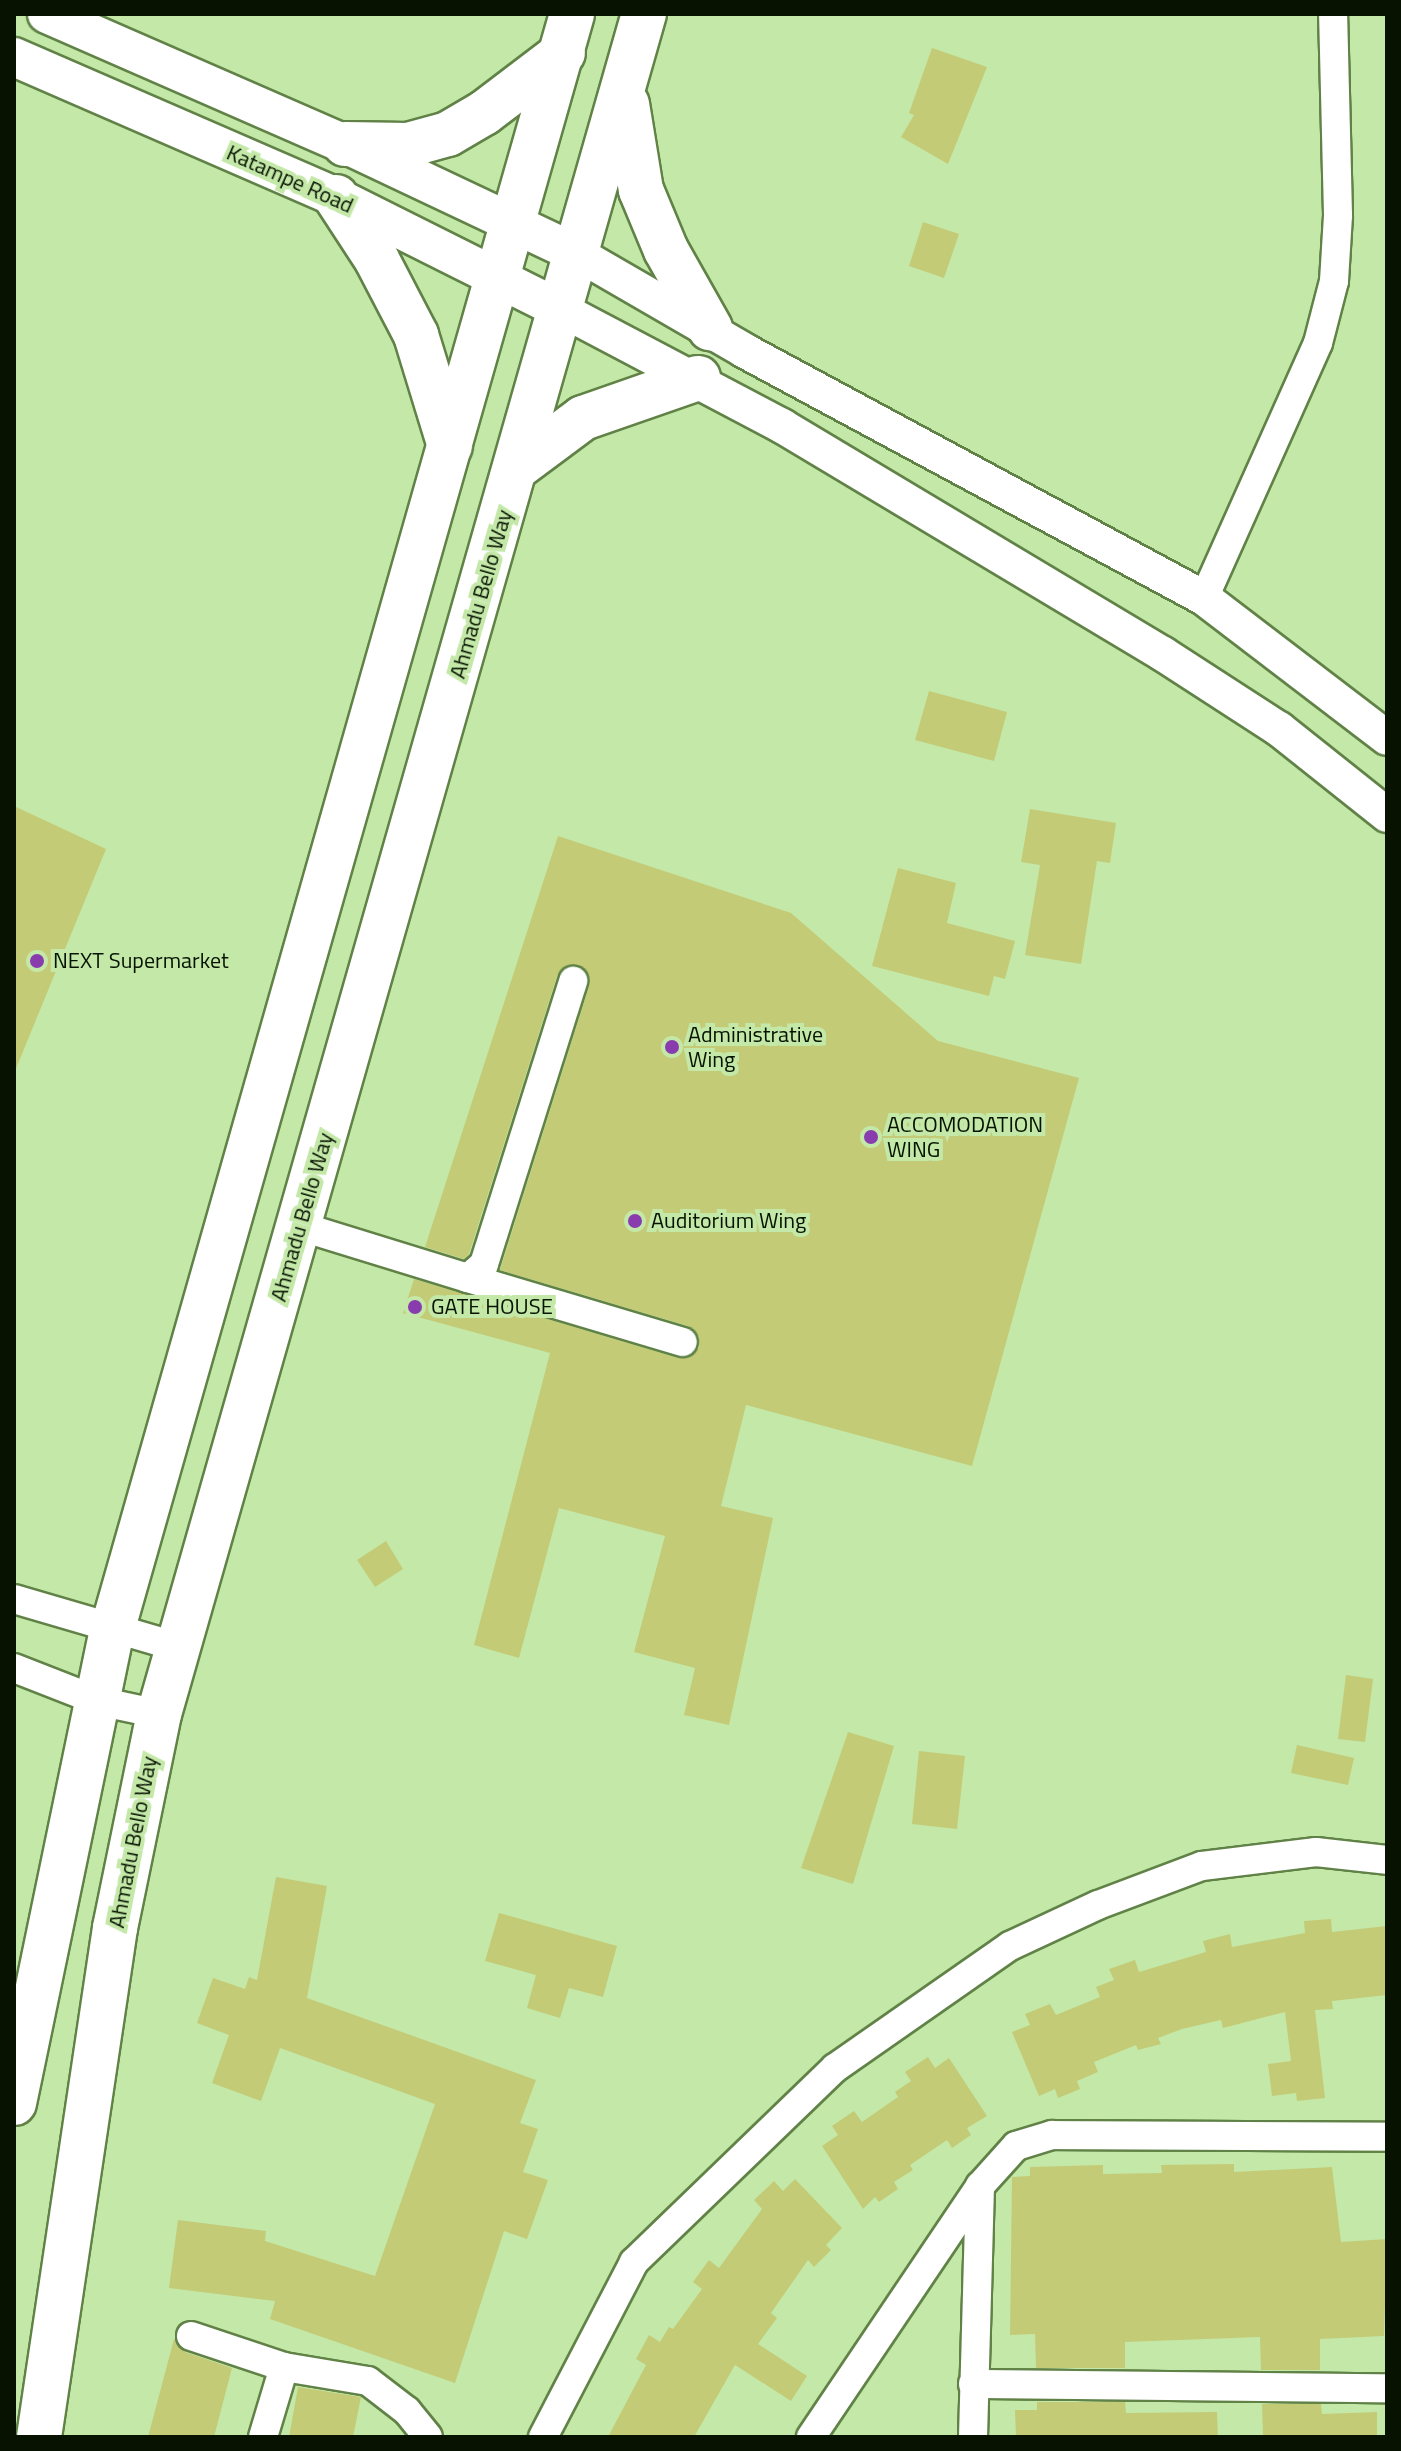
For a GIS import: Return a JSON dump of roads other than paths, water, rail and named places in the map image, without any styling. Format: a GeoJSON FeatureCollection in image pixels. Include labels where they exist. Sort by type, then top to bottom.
{"type":"FeatureCollection","features":[{"type":"Feature","properties":{"kind":"main road"},"geometry":{"type":"LineString","coordinates":[[47,14],[345,144],[578,254]]}},
{"type":"Feature","properties":{"kind":"main road","name":"Ahmadu Bello Way"},"geometry":{"type":"LineString","coordinates":[[39,2437],[115,1928],[159,1714],[625,92],[644,14]]}},
{"type":"Feature","properties":{"kind":"main road"},"geometry":{"type":"LineString","coordinates":[[345,144],[408,145],[448,134],[568,34]]}},
{"type":"Feature","properties":{"kind":"main road"},"geometry":{"type":"LineString","coordinates":[[14,2103],[112,1631],[568,34]]}},
{"type":"Feature","properties":{"kind":"main road","name":"Katampe Road"},"geometry":{"type":"LineString","coordinates":[[14,57],[336,197],[497,281],[562,310]]}},
{"type":"Feature","properties":{"kind":"main road"},"geometry":{"type":"LineString","coordinates":[[625,92],[641,190],[666,250],[710,328]]}},
{"type":"Feature","properties":{"kind":"main road"},"geometry":{"type":"LineString","coordinates":[[336,197],[377,260],[416,335],[450,446]]}},
{"type":"Feature","properties":{"kind":"main road"},"geometry":{"type":"LineString","coordinates":[[517,467],[583,418],[698,378]]}},
{"type":"Feature","properties":{"kind":"street"},"geometry":{"type":"LineString","coordinates":[[1204,598],[1318,343],[1334,281],[1333,14]]}},
{"type":"Feature","properties":{"kind":"street"},"geometry":{"type":"LineString","coordinates":[[578,254],[1204,598],[1387,738]]}},
{"type":"Feature","properties":{"kind":"street"},"geometry":{"type":"LineString","coordinates":[[562,310],[698,378],[1163,654],[1279,729],[1387,815]]}},
{"type":"Feature","properties":{"kind":"street"},"geometry":{"type":"LineString","coordinates":[[468,1278],[484,1264],[573,981]]}},
{"type":"Feature","properties":{"kind":"street"},"geometry":{"type":"LineString","coordinates":[[299,1226],[683,1342]]}},
{"type":"Feature","properties":{"kind":"street"},"geometry":{"type":"LineString","coordinates":[[14,1599],[112,1631],[178,1647]]}},
{"type":"Feature","properties":{"kind":"street"},"geometry":{"type":"LineString","coordinates":[[14,1668],[98,1701],[159,1714]]}},
{"type":"Feature","properties":{"kind":"street"},"geometry":{"type":"LineString","coordinates":[[543,2437],[634,2262],[835,2068],[1010,1946],[1098,1905],[1202,1866],[1316,1852],[1387,1860]]}},
{"type":"Feature","properties":{"kind":"street"},"geometry":{"type":"LineString","coordinates":[[811,2437],[980,2186],[1016,2146],[1052,2135],[1387,2137]]}},
{"type":"Feature","properties":{"kind":"street"},"geometry":{"type":"LineString","coordinates":[[973,2437],[980,2186]]}},
{"type":"Feature","properties":{"kind":"street"},"geometry":{"type":"LineString","coordinates":[[191,2336],[284,2367],[368,2381],[403,2424],[428,2437]]}},
{"type":"Feature","properties":{"kind":"street"},"geometry":{"type":"LineString","coordinates":[[263,2437],[284,2367]]}},
{"type":"Feature","properties":{"kind":"street"},"geometry":{"type":"LineString","coordinates":[[973,2384],[1387,2388]]}},
{"type":"Feature","properties":{"kind":"place","name":"NEXT Supermarket"},"geometry":{"type":"Point","coordinates":[37,961]}},
{"type":"Feature","properties":{"kind":"place","name":"Administrative Wing"},"geometry":{"type":"Point","coordinates":[672,1047]}},
{"type":"Feature","properties":{"kind":"place","name":"ACCOMODATION WING"},"geometry":{"type":"Point","coordinates":[871,1137]}},
{"type":"Feature","properties":{"kind":"place","name":"Auditorium Wing"},"geometry":{"type":"Point","coordinates":[635,1221]}},
{"type":"Feature","properties":{"kind":"place","name":"GATE HOUSE"},"geometry":{"type":"Point","coordinates":[415,1307]}}]}
